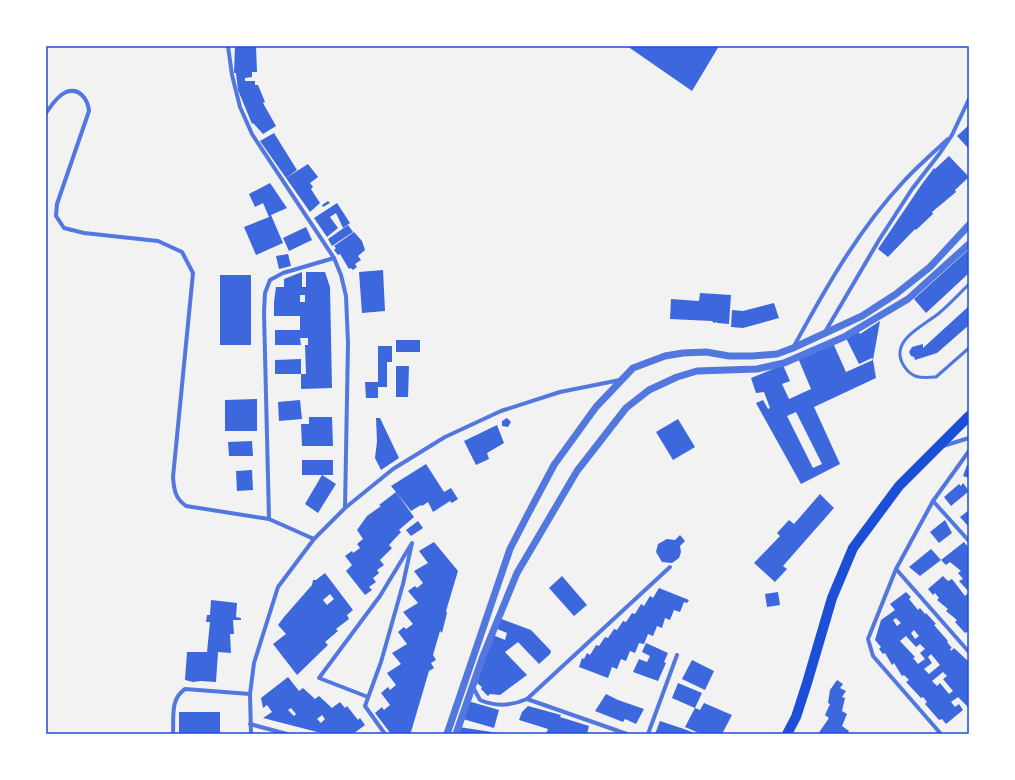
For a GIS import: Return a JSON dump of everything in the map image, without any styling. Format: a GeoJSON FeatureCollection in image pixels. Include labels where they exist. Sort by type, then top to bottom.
{"type":"FeatureCollection","features":[{"type":"Feature","properties":{"kind":"main road"},"geometry":{"type":"LineString","coordinates":[[787,734],[796,717],[832,598],[853,548],[899,486],[969,416]]}},
{"type":"Feature","properties":{"kind":"street"},"geometry":{"type":"LineString","coordinates":[[228,46],[232,75],[240,107],[252,134],[334,258],[341,275],[346,296],[348,343],[345,508]]}},
{"type":"Feature","properties":{"kind":"street"},"geometry":{"type":"LineString","coordinates":[[46,113],[57,99],[66,92],[73,91],[80,94],[88,104],[88,111],[56,204],[56,216],[64,228],[84,233],[158,241],[182,252],[193,273],[173,477],[174,492],[181,503],[194,509],[268,519],[314,539]]}},
{"type":"Feature","properties":{"kind":"street"},"geometry":{"type":"LineString","coordinates":[[824,334],[879,240],[912,189],[952,135],[968,101]]}},
{"type":"Feature","properties":{"kind":"street"},"geometry":{"type":"LineString","coordinates":[[793,348],[824,289],[861,233],[904,181],[952,135]]}},
{"type":"Feature","properties":{"kind":"street"},"geometry":{"type":"LineString","coordinates":[[447,734],[510,549],[554,464],[596,407],[620,380],[633,368],[665,356],[683,353],[706,352],[729,356],[752,356],[777,354],[793,348],[862,316],[896,294],[930,267],[969,226]]}},
{"type":"Feature","properties":{"kind":"street"},"geometry":{"type":"LineString","coordinates":[[456,734],[483,656],[517,574],[577,471],[626,408],[649,390],[677,377],[697,371],[757,369],[784,363],[844,337],[908,299],[969,244]]}},
{"type":"Feature","properties":{"kind":"street"},"geometry":{"type":"LineString","coordinates":[[268,519],[264,312],[265,293],[270,280],[283,272],[334,258]]}},
{"type":"Feature","properties":{"kind":"street"},"geometry":{"type":"LineString","coordinates":[[251,734],[250,694],[254,663],[278,587],[314,539],[345,508],[393,469],[445,437],[501,411],[560,392],[620,380]]}},
{"type":"Feature","properties":{"kind":"street"},"geometry":{"type":"LineString","coordinates":[[938,447],[969,438]]}},
{"type":"Feature","properties":{"kind":"street"},"geometry":{"type":"LineString","coordinates":[[941,734],[873,656],[868,639],[896,569],[933,501],[969,451]]}},
{"type":"Feature","properties":{"kind":"street"},"geometry":{"type":"LineString","coordinates":[[933,501],[969,541]]}},
{"type":"Feature","properties":{"kind":"street"},"geometry":{"type":"LineString","coordinates":[[368,697],[319,678],[380,596],[412,543],[403,584],[383,654],[365,706],[385,734]]}},
{"type":"Feature","properties":{"kind":"street"},"geometry":{"type":"LineString","coordinates":[[473,686],[480,700],[492,704],[512,705],[527,699],[670,567]]}},
{"type":"Feature","properties":{"kind":"street"},"geometry":{"type":"LineString","coordinates":[[896,569],[969,652]]}},
{"type":"Feature","properties":{"kind":"street"},"geometry":{"type":"LineString","coordinates":[[648,734],[677,655]]}},
{"type":"Feature","properties":{"kind":"street"},"geometry":{"type":"LineString","coordinates":[[173,734],[174,701],[178,694],[185,689],[250,694]]}},
{"type":"Feature","properties":{"kind":"street"},"geometry":{"type":"LineString","coordinates":[[527,699],[627,734]]}},
{"type":"Feature","properties":{"kind":"street"},"geometry":{"type":"LineString","coordinates":[[250,724],[287,734]]}},
{"type":"Feature","properties":{"kind":"lane"},"geometry":{"type":"LineString","coordinates":[[968,101],[969,95]]}},
{"type":"Feature","properties":{"kind":"lane"},"geometry":{"type":"LineString","coordinates":[[969,284],[938,314],[909,334],[901,348],[901,362],[908,372],[917,378],[936,377],[969,348]]}},
{"type":"Feature","properties":{"kind":"building"},"geometry":{"type":"Polygon","coordinates":[[[235,46],[256,46],[257,72],[252,72],[252,77],[245,78],[245,81],[255,81],[255,85],[258,85],[265,102],[263,103],[276,126],[263,134],[253,123],[252,124],[238,90],[236,73],[234,73],[235,46]]]}},
{"type":"Feature","properties":{"kind":"building"},"geometry":{"type":"Polygon","coordinates":[[[627,46],[719,46],[692,91],[627,46]]]}},
{"type":"Feature","properties":{"kind":"building"},"geometry":{"type":"Polygon","coordinates":[[[969,125],[969,149],[957,136],[969,125]]]}},
{"type":"Feature","properties":{"kind":"building"},"geometry":{"type":"Polygon","coordinates":[[[274,133],[297,170],[286,178],[260,141],[274,133]]]}},
{"type":"Feature","properties":{"kind":"building"},"geometry":{"type":"Polygon","coordinates":[[[949,156],[969,177],[955,190],[956,192],[932,212],[933,214],[916,230],[915,229],[888,257],[878,249],[934,168],[935,169],[949,156]]]}},
{"type":"Feature","properties":{"kind":"building"},"geometry":{"type":"Polygon","coordinates":[[[308,164],[318,177],[310,183],[313,187],[311,189],[320,203],[310,212],[286,178],[308,164]]]}},
{"type":"Feature","properties":{"kind":"building"},"geometry":{"type":"Polygon","coordinates":[[[270,183],[287,208],[271,215],[283,243],[256,255],[244,227],[269,217],[263,203],[255,207],[249,194],[270,183]]]}},
{"type":"Feature","properties":{"kind":"building"},"geometry":{"type":"Polygon","coordinates":[[[328,201],[330,203],[323,207],[322,205],[328,201]]]}},
{"type":"Feature","properties":{"kind":"building"},"geometry":{"type":"Polygon","coordinates":[[[337,203],[350,223],[343,228],[336,213],[330,217],[338,228],[327,237],[314,218],[337,203]]]}},
{"type":"Feature","properties":{"kind":"building"},"geometry":{"type":"Polygon","coordinates":[[[348,225],[353,232],[332,246],[328,239],[348,225]]]}},
{"type":"Feature","properties":{"kind":"building"},"geometry":{"type":"Polygon","coordinates":[[[306,227],[312,240],[289,251],[283,238],[306,227]]]}},
{"type":"Feature","properties":{"kind":"building"},"geometry":{"type":"Polygon","coordinates":[[[354,232],[362,241],[365,250],[358,256],[361,260],[355,264],[357,267],[353,270],[351,268],[349,269],[340,254],[338,255],[334,250],[336,248],[334,246],[354,232]]]}},
{"type":"Feature","properties":{"kind":"building"},"geometry":{"type":"Polygon","coordinates":[[[967,251],[969,253],[969,273],[926,313],[914,299],[967,251]]]}},
{"type":"Feature","properties":{"kind":"building"},"geometry":{"type":"Polygon","coordinates":[[[288,254],[291,266],[279,269],[276,256],[288,254]]]}},
{"type":"Feature","properties":{"kind":"building"},"geometry":{"type":"Polygon","coordinates":[[[383,270],[385,311],[362,313],[359,272],[383,270]]]}},
{"type":"Feature","properties":{"kind":"building"},"geometry":{"type":"Polygon","coordinates":[[[302,272],[302,287],[306,287],[306,272],[325,272],[330,287],[332,388],[301,389],[301,374],[306,374],[305,345],[308,345],[308,338],[300,338],[301,345],[275,345],[275,330],[300,330],[300,316],[274,316],[276,287],[284,287],[284,279],[302,272]],[[300,295],[300,302],[305,302],[305,295],[300,295]]]}},
{"type":"Feature","properties":{"kind":"building"},"geometry":{"type":"Polygon","coordinates":[[[220,275],[251,275],[251,345],[220,345],[220,275]]]}},
{"type":"Feature","properties":{"kind":"building"},"geometry":{"type":"Polygon","coordinates":[[[700,293],[731,295],[729,324],[714,323],[712,321],[670,319],[671,299],[699,301],[700,293]]]}},
{"type":"Feature","properties":{"kind":"building"},"geometry":{"type":"Polygon","coordinates":[[[774,303],[779,318],[743,328],[731,327],[732,310],[743,311],[774,303]]]}},
{"type":"Feature","properties":{"kind":"building"},"geometry":{"type":"Polygon","coordinates":[[[969,306],[969,325],[937,353],[915,360],[914,357],[911,356],[909,352],[912,347],[923,344],[923,348],[969,306]]]}},
{"type":"Feature","properties":{"kind":"building"},"geometry":{"type":"Polygon","coordinates":[[[880,321],[873,360],[872,358],[859,364],[846,338],[859,332],[860,334],[880,321]]]}},
{"type":"Feature","properties":{"kind":"building"},"geometry":{"type":"Polygon","coordinates":[[[396,340],[420,340],[420,352],[396,352],[396,340]]]}},
{"type":"Feature","properties":{"kind":"building"},"geometry":{"type":"Polygon","coordinates":[[[833,343],[846,372],[873,360],[876,378],[814,407],[840,464],[801,484],[756,403],[763,400],[768,409],[770,408],[764,392],[756,393],[751,378],[783,365],[790,381],[782,384],[789,399],[811,389],[798,358],[833,343]],[[796,412],[787,416],[813,468],[822,464],[796,412]]]}},
{"type":"Feature","properties":{"kind":"building"},"geometry":{"type":"Polygon","coordinates":[[[378,346],[392,346],[392,362],[387,362],[387,387],[378,387],[378,398],[366,398],[365,382],[378,382],[378,346]]]}},
{"type":"Feature","properties":{"kind":"building"},"geometry":{"type":"Polygon","coordinates":[[[301,359],[301,374],[275,374],[275,360],[301,359]]]}},
{"type":"Feature","properties":{"kind":"building"},"geometry":{"type":"Polygon","coordinates":[[[396,366],[409,366],[408,397],[396,397],[396,366]]]}},
{"type":"Feature","properties":{"kind":"building"},"geometry":{"type":"Polygon","coordinates":[[[257,399],[257,431],[225,431],[225,400],[257,399]]]}},
{"type":"Feature","properties":{"kind":"building"},"geometry":{"type":"Polygon","coordinates":[[[300,400],[302,419],[279,421],[278,402],[300,400]]]}},
{"type":"Feature","properties":{"kind":"building"},"geometry":{"type":"Polygon","coordinates":[[[309,417],[332,417],[333,446],[302,446],[301,424],[309,424],[309,417]]]}},
{"type":"Feature","properties":{"kind":"building"},"geometry":{"type":"Polygon","coordinates":[[[376,418],[380,418],[399,458],[381,470],[375,458],[377,442],[376,418]]]}},
{"type":"Feature","properties":{"kind":"building"},"geometry":{"type":"Polygon","coordinates":[[[507,418],[511,422],[508,427],[502,426],[502,421],[507,418]]]}},
{"type":"Feature","properties":{"kind":"building"},"geometry":{"type":"Polygon","coordinates":[[[678,419],[695,447],[673,460],[656,432],[678,419]]]}},
{"type":"Feature","properties":{"kind":"building"},"geometry":{"type":"Polygon","coordinates":[[[497,425],[504,443],[487,453],[489,459],[476,465],[464,441],[497,425]]]}},
{"type":"Feature","properties":{"kind":"building"},"geometry":{"type":"Polygon","coordinates":[[[252,441],[253,456],[229,456],[228,442],[252,441]]]}},
{"type":"Feature","properties":{"kind":"building"},"geometry":{"type":"Polygon","coordinates":[[[302,460],[333,460],[333,475],[302,475],[302,460]]]}},
{"type":"Feature","properties":{"kind":"building"},"geometry":{"type":"Polygon","coordinates":[[[426,464],[444,492],[451,488],[458,499],[452,503],[450,501],[433,512],[428,502],[411,511],[391,486],[426,464]]]}},
{"type":"Feature","properties":{"kind":"building"},"geometry":{"type":"Polygon","coordinates":[[[967,465],[969,466],[969,478],[963,476],[967,465]]]}},
{"type":"Feature","properties":{"kind":"building"},"geometry":{"type":"Polygon","coordinates":[[[252,470],[253,490],[237,491],[236,471],[252,470]]]}},
{"type":"Feature","properties":{"kind":"building"},"geometry":{"type":"Polygon","coordinates":[[[322,475],[336,484],[318,513],[305,504],[322,475]]]}},
{"type":"Feature","properties":{"kind":"building"},"geometry":{"type":"Polygon","coordinates":[[[963,483],[969,491],[951,506],[944,497],[959,484],[961,486],[963,483]]]}},
{"type":"Feature","properties":{"kind":"building"},"geometry":{"type":"Polygon","coordinates":[[[396,492],[414,517],[399,530],[401,532],[389,545],[392,548],[380,560],[384,565],[377,570],[379,573],[373,578],[376,582],[369,587],[372,590],[365,595],[346,571],[352,565],[345,556],[360,548],[357,544],[363,539],[357,530],[367,516],[381,506],[379,505],[396,492]]]}},
{"type":"Feature","properties":{"kind":"building"},"geometry":{"type":"Polygon","coordinates":[[[820,494],[834,508],[783,566],[787,569],[775,582],[754,563],[780,536],[777,533],[789,520],[794,524],[820,494]]]}},
{"type":"Feature","properties":{"kind":"building"},"geometry":{"type":"Polygon","coordinates":[[[969,510],[969,527],[960,517],[969,510]]]}},
{"type":"Feature","properties":{"kind":"building"},"geometry":{"type":"Polygon","coordinates":[[[945,520],[952,533],[939,543],[930,532],[945,520]]]}},
{"type":"Feature","properties":{"kind":"building"},"geometry":{"type":"Polygon","coordinates":[[[418,521],[423,528],[411,536],[406,530],[418,521]]]}},
{"type":"Feature","properties":{"kind":"building"},"geometry":{"type":"Polygon","coordinates":[[[680,535],[685,541],[680,546],[681,552],[679,558],[672,563],[662,562],[656,552],[658,544],[667,539],[675,540],[680,535]]]}},
{"type":"Feature","properties":{"kind":"building"},"geometry":{"type":"Polygon","coordinates":[[[434,542],[458,571],[446,611],[447,613],[442,633],[440,631],[433,655],[436,660],[431,663],[434,668],[429,671],[411,732],[409,734],[391,734],[375,713],[382,707],[384,710],[390,705],[381,693],[388,687],[390,690],[396,685],[387,673],[401,664],[392,653],[407,644],[398,632],[404,627],[406,629],[413,624],[403,612],[418,603],[408,591],[415,586],[417,588],[423,583],[414,571],[428,563],[419,551],[434,542]]]}},
{"type":"Feature","properties":{"kind":"building"},"geometry":{"type":"Polygon","coordinates":[[[964,542],[969,548],[969,592],[959,581],[963,579],[958,573],[961,571],[950,562],[946,565],[941,560],[964,542]]]}},
{"type":"Feature","properties":{"kind":"building"},"geometry":{"type":"Polygon","coordinates":[[[931,549],[941,560],[920,576],[909,567],[931,549]]]}},
{"type":"Feature","properties":{"kind":"building"},"geometry":{"type":"Polygon","coordinates":[[[325,573],[353,610],[347,615],[349,619],[336,629],[338,631],[325,642],[328,645],[297,675],[273,644],[286,634],[278,625],[312,585],[313,580],[316,580],[325,573]],[[330,594],[323,600],[327,605],[334,599],[330,594]]]}},
{"type":"Feature","properties":{"kind":"building"},"geometry":{"type":"Polygon","coordinates":[[[562,576],[587,605],[574,616],[549,588],[562,576]]]}},
{"type":"Feature","properties":{"kind":"building"},"geometry":{"type":"Polygon","coordinates":[[[943,576],[948,581],[952,579],[965,596],[969,592],[969,631],[965,633],[955,622],[957,620],[946,611],[948,609],[937,600],[939,598],[935,593],[933,595],[928,589],[943,576]]]}},
{"type":"Feature","properties":{"kind":"building"},"geometry":{"type":"Polygon","coordinates":[[[659,588],[689,600],[687,603],[684,602],[680,612],[674,610],[670,620],[665,618],[662,628],[657,626],[653,636],[648,634],[644,644],[639,643],[635,653],[630,651],[626,661],[621,659],[617,669],[612,667],[608,678],[579,667],[582,658],[584,659],[587,653],[590,655],[596,645],[599,646],[605,637],[608,638],[614,629],[617,630],[623,621],[626,622],[632,613],[635,614],[641,604],[644,606],[650,596],[653,598],[659,588]]]}},
{"type":"Feature","properties":{"kind":"building"},"geometry":{"type":"Polygon","coordinates":[[[778,592],[780,605],[767,607],[765,594],[778,592]]]}},
{"type":"Feature","properties":{"kind":"building"},"geometry":{"type":"Polygon","coordinates":[[[906,592],[911,597],[909,599],[918,610],[920,608],[936,624],[934,625],[952,648],[950,649],[951,651],[954,648],[969,662],[969,708],[958,697],[951,702],[955,707],[959,704],[963,710],[946,724],[942,719],[939,720],[925,704],[927,702],[923,697],[921,698],[906,682],[909,680],[904,675],[902,676],[894,663],[892,665],[885,653],[883,654],[879,649],[881,647],[875,640],[881,620],[895,610],[890,604],[906,592]],[[896,618],[893,620],[897,626],[901,623],[896,618]],[[914,630],[911,633],[915,639],[919,636],[914,630]],[[906,636],[900,641],[915,657],[913,658],[918,664],[925,659],[920,653],[925,649],[920,644],[916,647],[906,636]],[[931,654],[928,657],[932,663],[924,669],[929,674],[940,665],[931,654]],[[943,672],[932,681],[937,686],[940,683],[949,694],[953,691],[943,679],[947,676],[943,672]]]}},
{"type":"Feature","properties":{"kind":"building"},"geometry":{"type":"Polygon","coordinates":[[[211,600],[237,603],[236,617],[241,618],[241,620],[233,620],[234,634],[230,634],[231,653],[218,652],[216,682],[193,682],[185,680],[187,652],[207,652],[210,622],[206,622],[207,615],[210,615],[211,600]]]}},
{"type":"Feature","properties":{"kind":"building"},"geometry":{"type":"Polygon","coordinates":[[[499,618],[531,630],[551,651],[550,654],[539,664],[518,642],[505,652],[527,675],[500,695],[490,694],[488,696],[481,689],[482,687],[477,683],[493,635],[505,640],[507,633],[495,628],[499,618]]]}},
{"type":"Feature","properties":{"kind":"building"},"geometry":{"type":"Polygon","coordinates":[[[646,643],[668,653],[664,662],[666,663],[658,681],[633,672],[639,659],[647,662],[650,656],[642,652],[646,643]]]}},
{"type":"Feature","properties":{"kind":"building"},"geometry":{"type":"Polygon","coordinates":[[[692,660],[714,671],[705,690],[682,679],[692,660]]]}},
{"type":"Feature","properties":{"kind":"building"},"geometry":{"type":"Polygon","coordinates":[[[288,677],[299,691],[303,688],[315,699],[319,696],[332,708],[340,702],[345,708],[347,706],[358,720],[360,718],[365,725],[353,734],[325,734],[263,718],[272,712],[267,705],[263,708],[261,698],[288,677]],[[291,708],[288,710],[294,716],[296,714],[291,708]],[[322,715],[317,719],[321,723],[325,719],[322,715]]]}},
{"type":"Feature","properties":{"kind":"building"},"geometry":{"type":"Polygon","coordinates":[[[837,680],[843,684],[840,688],[846,691],[842,697],[845,698],[842,711],[847,714],[842,726],[849,731],[847,734],[818,734],[829,718],[825,715],[830,704],[828,703],[830,690],[837,680]]]}},
{"type":"Feature","properties":{"kind":"building"},"geometry":{"type":"Polygon","coordinates":[[[678,683],[702,693],[695,708],[672,698],[678,683]]]}},
{"type":"Feature","properties":{"kind":"building"},"geometry":{"type":"Polygon","coordinates":[[[606,694],[644,709],[636,724],[625,719],[623,722],[595,711],[606,694]]]}},
{"type":"Feature","properties":{"kind":"building"},"geometry":{"type":"Polygon","coordinates":[[[468,701],[499,710],[494,728],[463,719],[468,701]]]}},
{"type":"Feature","properties":{"kind":"building"},"geometry":{"type":"Polygon","coordinates":[[[704,703],[732,715],[722,734],[701,734],[685,727],[695,708],[700,710],[704,703]]]}},
{"type":"Feature","properties":{"kind":"building"},"geometry":{"type":"Polygon","coordinates":[[[528,706],[561,715],[560,717],[589,726],[587,734],[546,734],[548,729],[519,720],[522,712],[528,706]]]}},
{"type":"Feature","properties":{"kind":"building"},"geometry":{"type":"Polygon","coordinates":[[[179,712],[220,712],[220,734],[179,734],[179,712]]]}},
{"type":"Feature","properties":{"kind":"building"},"geometry":{"type":"Polygon","coordinates":[[[660,721],[684,729],[697,734],[655,734],[660,721]]]}},
{"type":"Feature","properties":{"kind":"building"},"geometry":{"type":"Polygon","coordinates":[[[459,727],[498,733],[498,734],[458,734],[459,727]]]}}]}
